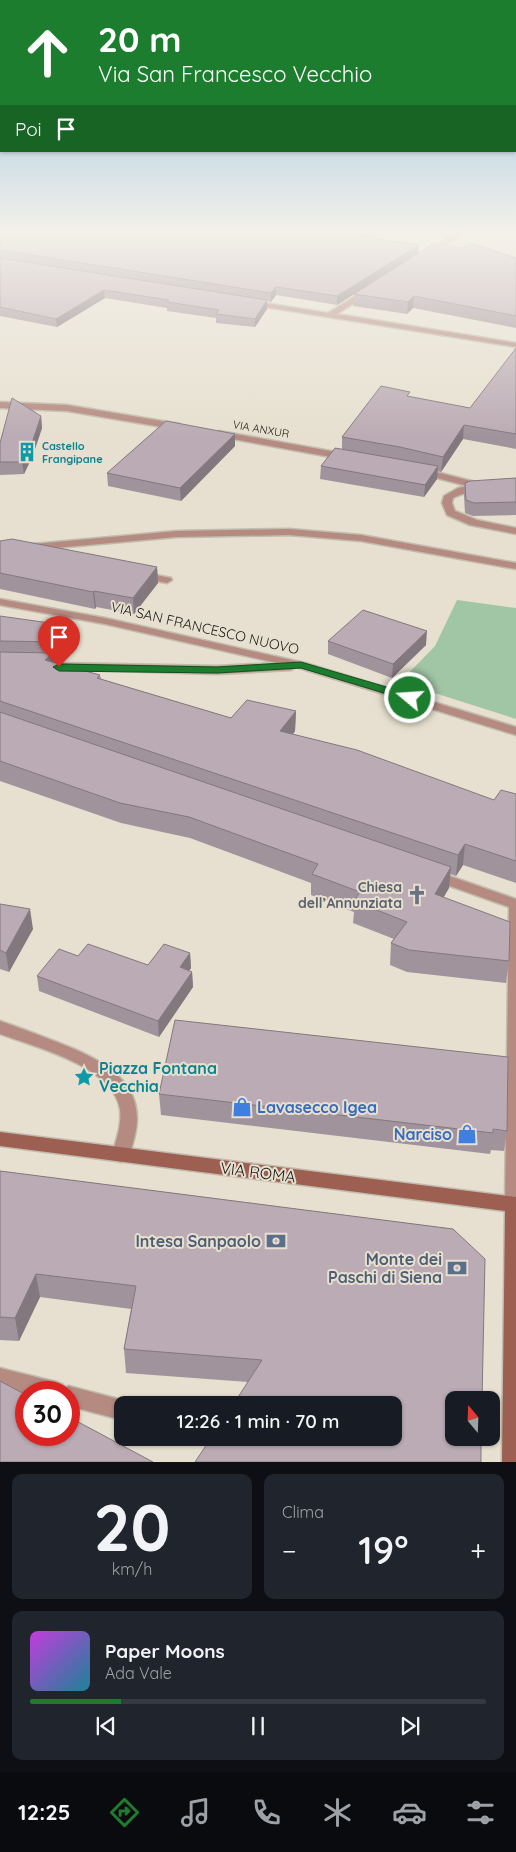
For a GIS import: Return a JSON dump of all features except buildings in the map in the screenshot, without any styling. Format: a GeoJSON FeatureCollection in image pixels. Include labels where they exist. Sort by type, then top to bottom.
{"type":"FeatureCollection","features":[{"type":"Feature","properties":{"kind":"main road","name":"VIA ROMA"},"geometry":{"type":"LineString","coordinates":[[0,1139],[515,1205]]}},
{"type":"Feature","properties":{"kind":"main road"},"geometry":{"type":"LineString","coordinates":[[512,1462],[515,1205]]}},
{"type":"Feature","properties":{"kind":"street"},"geometry":{"type":"LineString","coordinates":[[330,315],[353,300]]}},
{"type":"Feature","properties":{"kind":"street"},"geometry":{"type":"LineString","coordinates":[[245,301],[516,345]]}},
{"type":"Feature","properties":{"kind":"street"},"geometry":{"type":"LineString","coordinates":[[0,405],[67,408],[185,428]]}},
{"type":"Feature","properties":{"kind":"street","name":"VIA ANXUR"},"geometry":{"type":"LineString","coordinates":[[205,431],[360,459]]}},
{"type":"Feature","properties":{"kind":"street"},"geometry":{"type":"LineString","coordinates":[[407,468],[479,486]]}},
{"type":"Feature","properties":{"kind":"street"},"geometry":{"type":"LineString","coordinates":[[516,484],[479,486],[461,490],[449,496],[447,503],[451,513],[474,523],[516,531]]}},
{"type":"Feature","properties":{"kind":"street"},"geometry":{"type":"LineString","coordinates":[[0,550],[177,534],[289,532],[361,538],[516,566]]}},
{"type":"Feature","properties":{"kind":"street"},"geometry":{"type":"LineString","coordinates":[[128,572],[167,580]]}},
{"type":"Feature","properties":{"kind":"street","name":"VIA SAN FRANCESCO NUOVO"},"geometry":{"type":"LineString","coordinates":[[0,602],[105,621],[301,665],[516,731]]}},
{"type":"Feature","properties":{"kind":"street"},"geometry":{"type":"LineString","coordinates":[[51,667],[217,670],[301,665]]}},
{"type":"Feature","properties":{"kind":"street"},"geometry":{"type":"LineString","coordinates":[[422,871],[516,904],[515,1205]]}},
{"type":"Feature","properties":{"kind":"street"},"geometry":{"type":"LineString","coordinates":[[0,1027],[86,1062],[113,1079],[126,1098],[129,1119],[121,1155]]}},
{"type":"Feature","properties":{"kind":"street"},"geometry":{"type":"LineString","coordinates":[[0,1378],[15,1382]]}},
{"type":"Feature","properties":{"kind":"street"},"geometry":{"type":"LineString","coordinates":[[80,1399],[114,1408]]}},
{"type":"Feature","properties":{"kind":"green space"},"geometry":{"type":"Polygon","coordinates":[[[457,600],[516,608],[516,719],[400,682],[435,646],[457,600]]]}},
{"type":"Feature","properties":{"kind":"place","name":"Castello Frangipane"},"geometry":{"type":"Point","coordinates":[27,452]}},
{"type":"Feature","properties":{"kind":"place","name":"Chiesa dell’Annunziata"},"geometry":{"type":"Point","coordinates":[417,895]}},
{"type":"Feature","properties":{"kind":"place","name":"Piazza Fontana Vecchia"},"geometry":{"type":"Point","coordinates":[84,1077]}},
{"type":"Feature","properties":{"kind":"place","name":"Lavasecco Igea"},"geometry":{"type":"Point","coordinates":[242,1107]}},
{"type":"Feature","properties":{"kind":"place","name":"Narciso"},"geometry":{"type":"Point","coordinates":[467,1134]}},
{"type":"Feature","properties":{"kind":"place","name":"Intesa Sanpaolo"},"geometry":{"type":"Point","coordinates":[276,1241]}},
{"type":"Feature","properties":{"kind":"place","name":"Monte dei Paschi di Siena"},"geometry":{"type":"Point","coordinates":[457,1268]}},
{"type":"Feature","properties":{"kind":"route"},"geometry":{"type":"LineString","coordinates":[[59,667],[217,670],[301,665],[340,675],[410,698]]}}]}
